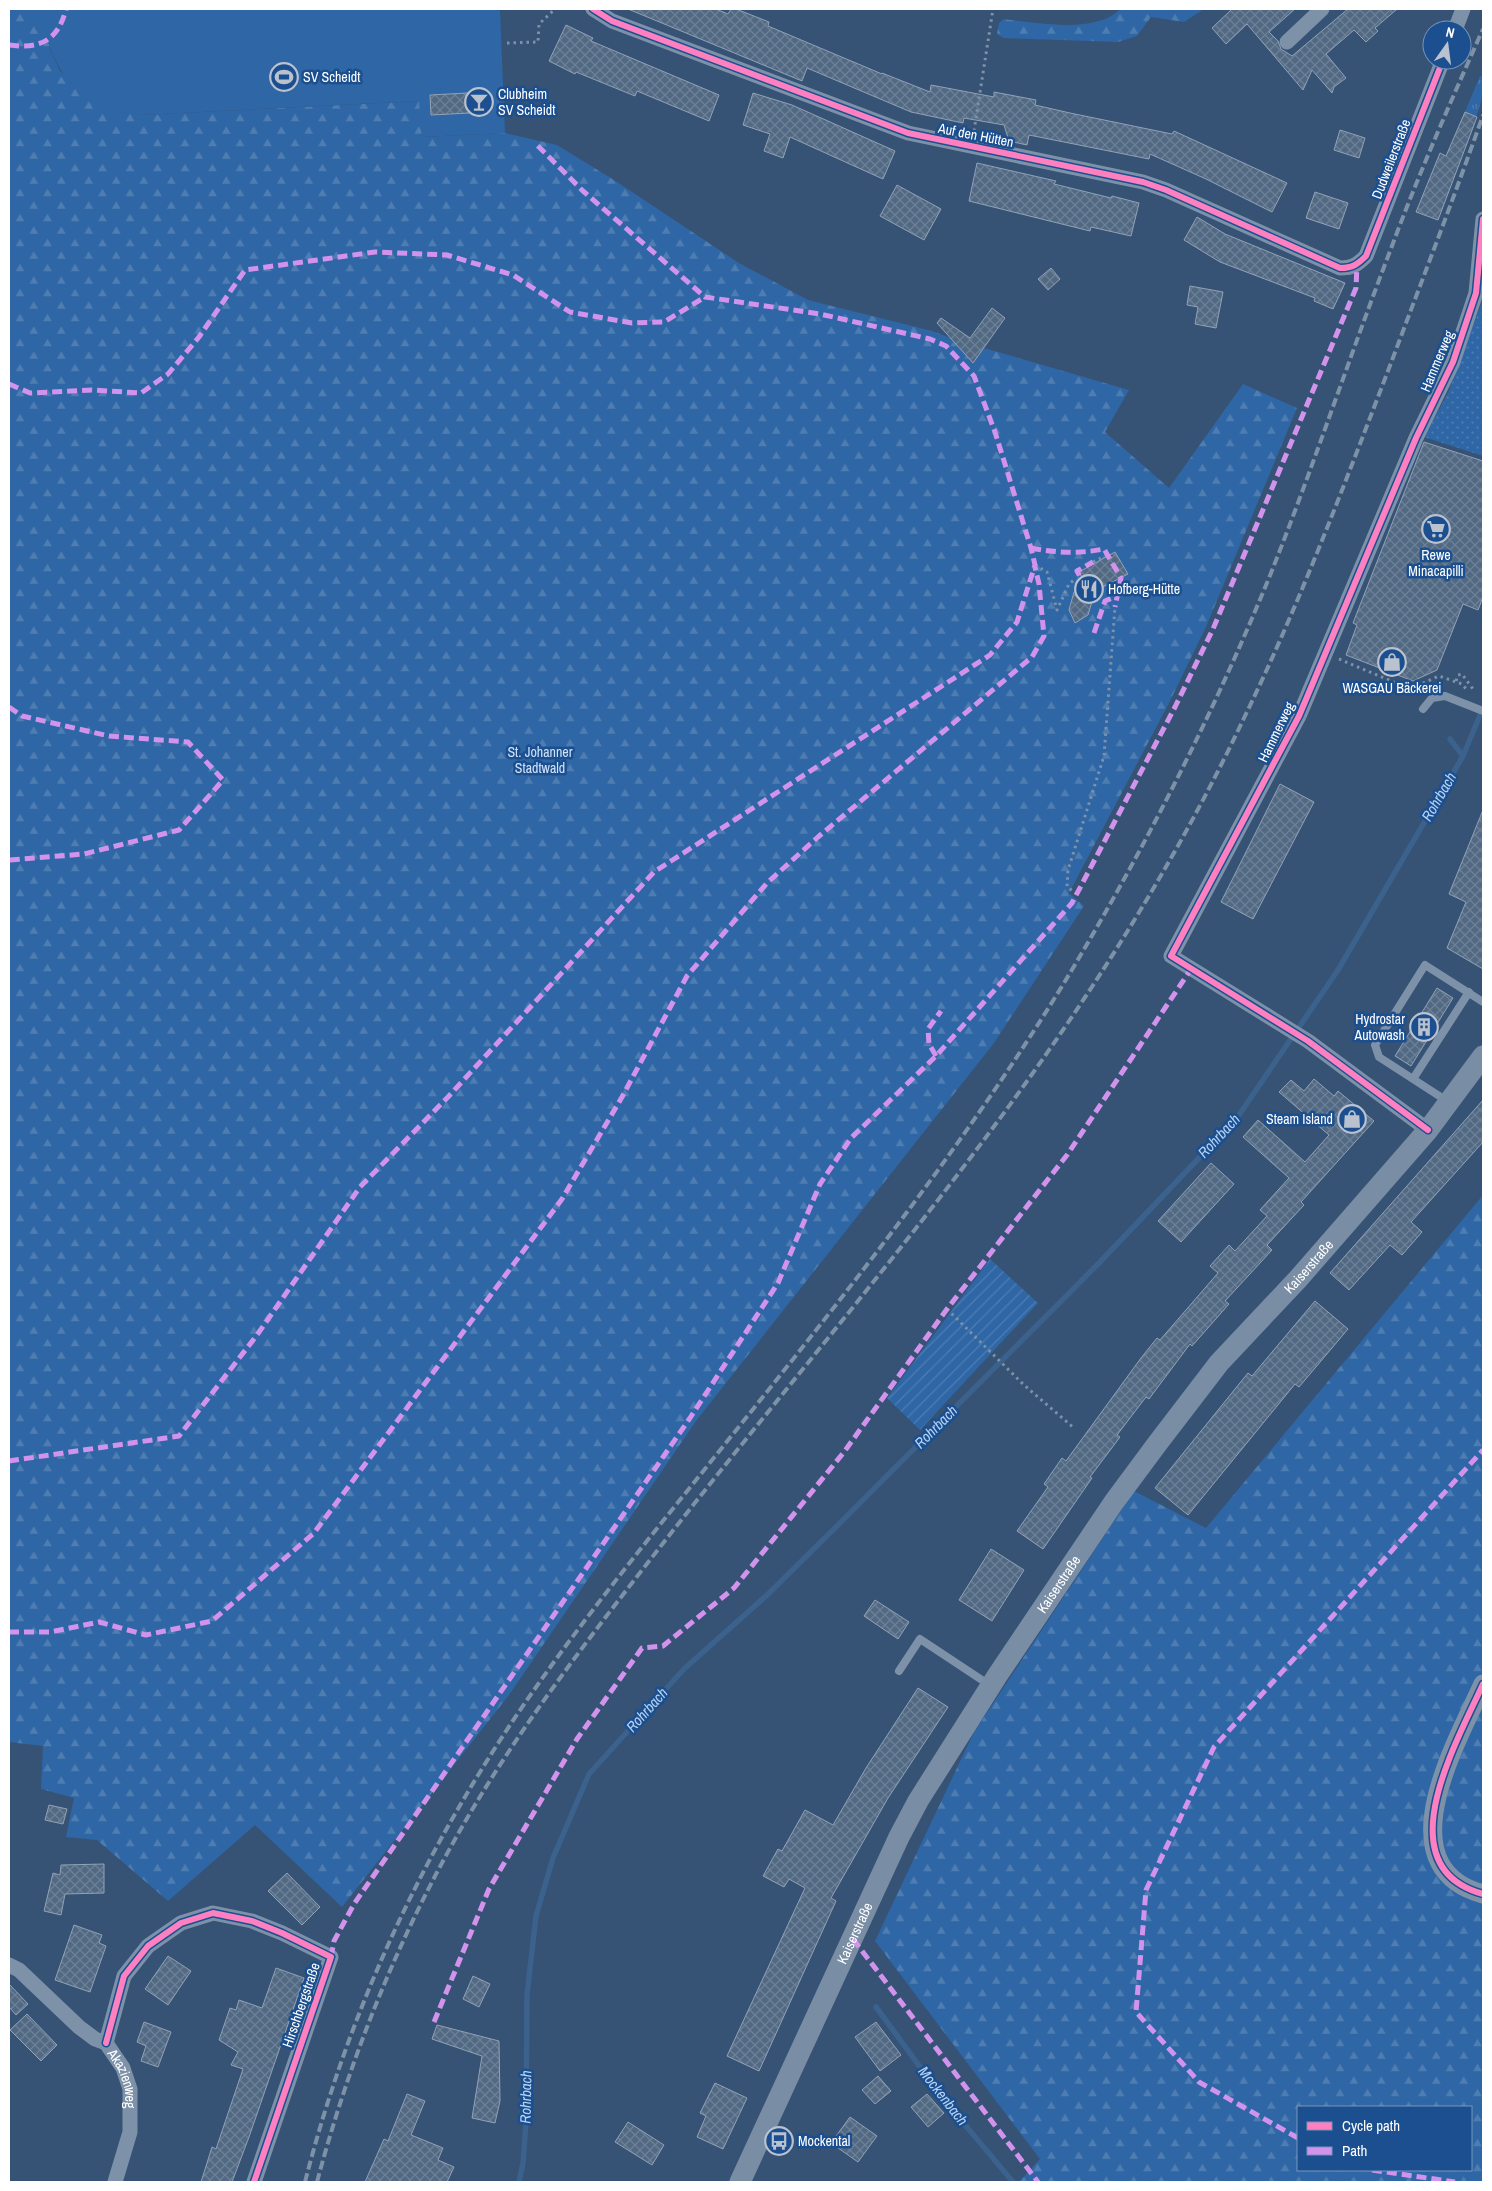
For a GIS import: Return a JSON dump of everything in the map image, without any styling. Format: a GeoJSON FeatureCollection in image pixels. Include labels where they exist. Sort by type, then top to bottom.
{"type":"FeatureCollection","features":[{"type":"Feature","properties":{"kind":"main road","name":"Kaiserstraße"},"geometry":{"type":"LineString","coordinates":[[740,2182],[898,1837],[918,1801],[991,1686],[1114,1502],[1219,1364],[1298,1279],[1428,1130],[1483,1056]]}},
{"type":"Feature","properties":{"kind":"street","name":"Auf den Hütten"},"geometry":{"type":"LineString","coordinates":[[593,9],[612,21],[908,133],[1143,182],[1166,190],[1340,268],[1349,268],[1357,265]]}},
{"type":"Feature","properties":{"kind":"street"},"geometry":{"type":"LineString","coordinates":[[1287,42],[1322,9]]}},
{"type":"Feature","properties":{"kind":"street","name":"Dudweilerstraße"},"geometry":{"type":"LineString","coordinates":[[1357,265],[1366,256],[1439,70]]}},
{"type":"Feature","properties":{"kind":"street","name":"Hammerweg"},"geometry":{"type":"LineString","coordinates":[[1428,1130],[1308,1041],[1171,956],[1299,716],[1416,438],[1453,362],[1476,293],[1483,219]]}},
{"type":"Feature","properties":{"kind":"street"},"geometry":{"type":"LineString","coordinates":[[1483,1684],[1439,1788],[1433,1816],[1433,1841],[1437,1860],[1447,1875],[1460,1886],[1483,1894]]}},
{"type":"Feature","properties":{"kind":"street","name":"Hirschbergstraße"},"geometry":{"type":"LineString","coordinates":[[106,2043],[124,1976],[148,1946],[181,1923],[213,1913],[252,1921],[282,1933],[331,1957],[254,2182]]}},
{"type":"Feature","properties":{"kind":"street","name":"Akazienweg"},"geometry":{"type":"LineString","coordinates":[[9,1965],[18,1970],[78,2027],[95,2039],[106,2043],[123,2068],[130,2089],[130,2132],[115,2182]]}},
{"type":"Feature","properties":{"kind":"lane"},"geometry":{"type":"LineString","coordinates":[[1423,709],[1432,698],[1445,696],[1483,711]]}},
{"type":"Feature","properties":{"kind":"lane"},"geometry":{"type":"LineString","coordinates":[[1448,1102],[1379,1057],[1374,1045],[1425,965],[1483,1002]]}},
{"type":"Feature","properties":{"kind":"lane"},"geometry":{"type":"LineString","coordinates":[[1413,1079],[1468,992]]}},
{"type":"Feature","properties":{"kind":"lane"},"geometry":{"type":"LineString","coordinates":[[900,1671],[920,1638],[991,1686]]}},
{"type":"Feature","properties":{"kind":"path"},"geometry":{"type":"LineString","coordinates":[[507,43],[538,42],[539,24],[555,9]]}},
{"type":"Feature","properties":{"kind":"path"},"geometry":{"type":"LineString","coordinates":[[972,147],[993,9]]}},
{"type":"Feature","properties":{"kind":"path"},"geometry":{"type":"LineString","coordinates":[[1093,562],[1101,558]]}},
{"type":"Feature","properties":{"kind":"path"},"geometry":{"type":"LineString","coordinates":[[1035,565],[1047,572],[1057,610],[1068,584],[1074,580],[1079,582]]}},
{"type":"Feature","properties":{"kind":"path"},"geometry":{"type":"LineString","coordinates":[[1077,894],[1067,887],[1068,870],[1104,756],[1115,607]]}},
{"type":"Feature","properties":{"kind":"path"},"geometry":{"type":"LineString","coordinates":[[1325,653],[1410,689],[1439,676],[1462,684],[1470,694]]}},
{"type":"Feature","properties":{"kind":"path"},"geometry":{"type":"LineString","coordinates":[[1456,682],[1458,675],[1462,674],[1473,689]]}},
{"type":"Feature","properties":{"kind":"path"},"geometry":{"type":"LineString","coordinates":[[947,1309],[1007,1368],[1074,1428]]}},
{"type":"Feature","properties":{"kind":"green space","name":"St. Johanner Stadtwald"},"geometry":{"type":"Polygon","coordinates":[[[9,9],[42,9],[50,49],[60,71],[108,109],[142,115],[420,101],[422,137],[505,133],[557,145],[614,180],[739,263],[808,300],[932,331],[951,338],[973,362],[984,348],[1129,390],[1105,432],[1169,488],[1243,384],[1297,408],[1206,627],[1169,703],[1069,893],[1084,906],[994,1043],[696,1421],[509,1695],[342,1907],[255,1825],[168,1901],[97,1840],[66,1837],[74,1798],[41,1789],[43,1746],[9,1742],[9,9]]]}},
{"type":"Feature","properties":{"kind":"green space","name":"SV Scheidt"},"geometry":{"type":"Polygon","coordinates":[[[42,9],[500,9],[505,133],[422,137],[419,101],[142,115],[108,109],[80,93],[60,69],[48,41],[42,9]]]}},
{"type":"Feature","properties":{"kind":"green space"},"geometry":{"type":"Polygon","coordinates":[[[1120,9],[1204,9],[1184,22],[1151,17],[1137,36],[1118,42],[1003,38],[997,34],[999,23],[1004,19],[1048,24],[1081,24],[1097,22],[1110,17],[1120,9]]]}},
{"type":"Feature","properties":{"kind":"green space"},"geometry":{"type":"Polygon","coordinates":[[[1480,76],[1483,77],[1483,95],[1472,130],[1459,126],[1480,76]]]}},
{"type":"Feature","properties":{"kind":"green space"},"geometry":{"type":"Polygon","coordinates":[[[1483,299],[1483,456],[1424,437],[1448,393],[1483,299]]]}},
{"type":"Feature","properties":{"kind":"green space"},"geometry":{"type":"Polygon","coordinates":[[[1483,1195],[1483,2182],[1019,2182],[1040,2159],[875,1941],[974,1732],[1134,1491],[1206,1528],[1483,1195]]]}},
{"type":"Feature","properties":{"kind":"green space"},"geometry":{"type":"Polygon","coordinates":[[[990,1259],[1038,1303],[920,1430],[887,1398],[990,1259]]]}},
{"type":"Feature","properties":{"kind":"building"},"geometry":{"type":"Polygon","coordinates":[[[628,9],[716,9],[728,14],[731,9],[736,9],[769,22],[768,26],[930,92],[931,85],[994,97],[994,92],[1036,100],[1035,105],[1070,113],[1172,134],[1174,131],[1287,183],[1272,212],[1150,154],[1149,159],[1029,135],[1027,145],[1009,141],[1004,125],[964,118],[963,123],[911,112],[807,68],[802,81],[628,9]]]}},
{"type":"Feature","properties":{"kind":"building"},"geometry":{"type":"Polygon","coordinates":[[[1232,9],[1295,9],[1269,32],[1278,41],[1281,49],[1292,56],[1348,9],[1397,9],[1375,28],[1378,31],[1366,42],[1354,30],[1326,54],[1346,78],[1334,87],[1332,93],[1312,70],[1303,90],[1247,24],[1226,44],[1212,28],[1232,9]]]}},
{"type":"Feature","properties":{"kind":"building"},"geometry":{"type":"Polygon","coordinates":[[[566,25],[593,38],[591,41],[719,95],[709,121],[637,91],[635,96],[576,72],[575,74],[549,61],[566,25]]]}},
{"type":"Feature","properties":{"kind":"building"},"geometry":{"type":"Polygon","coordinates":[[[486,92],[488,112],[431,115],[430,95],[486,92]]]}},
{"type":"Feature","properties":{"kind":"building"},"geometry":{"type":"Polygon","coordinates":[[[753,93],[792,105],[895,151],[883,179],[790,137],[783,158],[764,151],[770,134],[743,125],[753,93]]]}},
{"type":"Feature","properties":{"kind":"building"},"geometry":{"type":"Polygon","coordinates":[[[1465,112],[1477,117],[1438,220],[1416,212],[1440,153],[1446,156],[1465,112]]]}},
{"type":"Feature","properties":{"kind":"building"},"geometry":{"type":"Polygon","coordinates":[[[1340,130],[1365,138],[1359,158],[1334,150],[1340,130]]]}},
{"type":"Feature","properties":{"kind":"building"},"geometry":{"type":"Polygon","coordinates":[[[977,163],[1056,181],[1054,184],[1139,203],[1131,236],[1091,227],[1090,231],[969,201],[977,163]]]}},
{"type":"Feature","properties":{"kind":"building"},"geometry":{"type":"Polygon","coordinates":[[[897,185],[941,209],[924,240],[880,216],[897,185]]]}},
{"type":"Feature","properties":{"kind":"building"},"geometry":{"type":"Polygon","coordinates":[[[1315,192],[1348,203],[1339,229],[1306,218],[1315,192]]]}},
{"type":"Feature","properties":{"kind":"building"},"geometry":{"type":"Polygon","coordinates":[[[1197,217],[1225,234],[1345,283],[1333,309],[1314,301],[1315,298],[1220,262],[1184,240],[1197,217]]]}},
{"type":"Feature","properties":{"kind":"building"},"geometry":{"type":"Polygon","coordinates":[[[1051,268],[1060,279],[1048,290],[1038,279],[1051,268]]]}},
{"type":"Feature","properties":{"kind":"building"},"geometry":{"type":"Polygon","coordinates":[[[1190,286],[1223,292],[1216,328],[1195,324],[1198,307],[1187,305],[1190,286]]]}},
{"type":"Feature","properties":{"kind":"building"},"geometry":{"type":"Polygon","coordinates":[[[992,308],[1005,318],[973,363],[937,323],[941,318],[970,338],[992,308]]]}},
{"type":"Feature","properties":{"kind":"building","name":"Rewe Minacapilli"},"geometry":{"type":"Polygon","coordinates":[[[1424,442],[1483,461],[1483,597],[1478,610],[1463,604],[1437,670],[1413,681],[1346,655],[1357,625],[1353,623],[1424,442]]]}},
{"type":"Feature","properties":{"kind":"building","name":"Hofberg-Hütte"},"geometry":{"type":"Polygon","coordinates":[[[1115,552],[1128,574],[1095,591],[1088,615],[1075,623],[1069,610],[1074,592],[1086,585],[1079,572],[1115,552]]]}},
{"type":"Feature","properties":{"kind":"building"},"geometry":{"type":"Polygon","coordinates":[[[1280,784],[1314,802],[1253,919],[1221,902],[1280,784]]]}},
{"type":"Feature","properties":{"kind":"building"},"geometry":{"type":"Polygon","coordinates":[[[1483,810],[1483,969],[1447,948],[1466,902],[1449,894],[1483,810]]]}},
{"type":"Feature","properties":{"kind":"building","name":"Hydrostar Autowash"},"geometry":{"type":"Polygon","coordinates":[[[1437,988],[1453,998],[1411,1066],[1395,1056],[1437,988]]]}},
{"type":"Feature","properties":{"kind":"building"},"geometry":{"type":"Polygon","coordinates":[[[1314,1079],[1334,1096],[1338,1091],[1374,1121],[1301,1202],[1304,1205],[1267,1245],[1272,1250],[1225,1301],[1229,1304],[1192,1346],[1190,1344],[1149,1399],[1146,1397],[1117,1435],[1120,1437],[1090,1477],[1092,1478],[1043,1549],[1017,1531],[1048,1487],[1044,1484],[1062,1458],[1066,1461],[1157,1338],[1160,1340],[1218,1273],[1210,1266],[1229,1245],[1235,1251],[1267,1216],[1260,1210],[1289,1178],[1243,1137],[1258,1120],[1305,1162],[1329,1135],[1279,1092],[1291,1080],[1304,1091],[1314,1079]]]}},
{"type":"Feature","properties":{"kind":"building"},"geometry":{"type":"Polygon","coordinates":[[[1483,1100],[1483,1142],[1411,1222],[1422,1232],[1402,1255],[1390,1245],[1349,1290],[1330,1273],[1483,1100]]]}},
{"type":"Feature","properties":{"kind":"building"},"geometry":{"type":"Polygon","coordinates":[[[1211,1163],[1234,1184],[1181,1242],[1158,1221],[1211,1163]]]}},
{"type":"Feature","properties":{"kind":"building"},"geometry":{"type":"Polygon","coordinates":[[[1315,1301],[1348,1329],[1299,1387],[1295,1384],[1188,1515],[1155,1488],[1248,1373],[1252,1376],[1315,1301]]]}},
{"type":"Feature","properties":{"kind":"building"},"geometry":{"type":"Polygon","coordinates":[[[991,1549],[1024,1570],[992,1621],[959,1600],[991,1549]]]}},
{"type":"Feature","properties":{"kind":"building"},"geometry":{"type":"Polygon","coordinates":[[[875,1600],[909,1622],[898,1639],[864,1616],[875,1600]]]}},
{"type":"Feature","properties":{"kind":"building"},"geometry":{"type":"Polygon","coordinates":[[[918,1688],[948,1707],[888,1798],[831,1898],[836,1901],[759,2071],[727,2056],[805,1888],[789,1879],[784,1887],[763,1876],[778,1849],[782,1851],[805,1810],[833,1825],[866,1768],[918,1688]]]}},
{"type":"Feature","properties":{"kind":"building"},"geometry":{"type":"Polygon","coordinates":[[[49,1805],[67,1809],[63,1824],[45,1820],[49,1805]]]}},
{"type":"Feature","properties":{"kind":"building"},"geometry":{"type":"Polygon","coordinates":[[[104,1864],[104,1893],[65,1894],[61,1915],[44,1911],[53,1873],[60,1875],[61,1865],[104,1864]]]}},
{"type":"Feature","properties":{"kind":"building"},"geometry":{"type":"Polygon","coordinates":[[[287,1873],[320,1907],[302,1925],[268,1891],[287,1873]]]}},
{"type":"Feature","properties":{"kind":"building"},"geometry":{"type":"Polygon","coordinates":[[[74,1925],[102,1935],[99,1943],[106,1946],[90,1992],[55,1980],[74,1925]]]}},
{"type":"Feature","properties":{"kind":"building"},"geometry":{"type":"Polygon","coordinates":[[[168,1956],[191,1971],[168,2005],[145,1989],[168,1956]]]}},
{"type":"Feature","properties":{"kind":"building"},"geometry":{"type":"Polygon","coordinates":[[[276,1968],[304,1978],[249,2137],[232,2182],[201,2182],[212,2147],[216,2149],[243,2069],[231,2065],[238,2052],[219,2040],[230,2008],[236,2010],[239,2000],[262,2008],[276,1968]]]}},
{"type":"Feature","properties":{"kind":"building"},"geometry":{"type":"Polygon","coordinates":[[[473,1976],[490,1984],[479,2007],[463,1999],[473,1976]]]}},
{"type":"Feature","properties":{"kind":"building"},"geometry":{"type":"Polygon","coordinates":[[[9,1984],[28,2004],[16,2015],[9,2007],[9,1984]]]}},
{"type":"Feature","properties":{"kind":"building"},"geometry":{"type":"Polygon","coordinates":[[[27,2014],[57,2045],[41,2061],[10,2030],[27,2014]]]}},
{"type":"Feature","properties":{"kind":"building"},"geometry":{"type":"Polygon","coordinates":[[[144,2022],[171,2032],[158,2067],[141,2061],[146,2046],[137,2042],[144,2022]]]}},
{"type":"Feature","properties":{"kind":"building"},"geometry":{"type":"Polygon","coordinates":[[[876,2022],[901,2055],[880,2071],[855,2037],[876,2022]]]}},
{"type":"Feature","properties":{"kind":"building"},"geometry":{"type":"Polygon","coordinates":[[[437,2025],[499,2041],[500,2101],[495,2123],[472,2118],[482,2056],[432,2039],[437,2025]]]}},
{"type":"Feature","properties":{"kind":"building"},"geometry":{"type":"Polygon","coordinates":[[[878,2076],[891,2091],[875,2104],[862,2090],[878,2076]]]}},
{"type":"Feature","properties":{"kind":"building"},"geometry":{"type":"Polygon","coordinates":[[[715,2083],[747,2098],[723,2149],[697,2137],[706,2116],[700,2113],[715,2083]]]}},
{"type":"Feature","properties":{"kind":"building"},"geometry":{"type":"Polygon","coordinates":[[[407,2094],[425,2101],[411,2135],[443,2148],[438,2160],[454,2167],[447,2182],[365,2182],[384,2139],[388,2141],[407,2094]]]}},
{"type":"Feature","properties":{"kind":"building"},"geometry":{"type":"Polygon","coordinates":[[[927,2094],[944,2113],[928,2127],[911,2107],[927,2094]]]}},
{"type":"Feature","properties":{"kind":"building"},"geometry":{"type":"Polygon","coordinates":[[[850,2117],[877,2136],[858,2162],[831,2143],[850,2117]]]}},
{"type":"Feature","properties":{"kind":"building"},"geometry":{"type":"Polygon","coordinates":[[[628,2122],[664,2145],[652,2165],[615,2142],[628,2122]]]}},
{"type":"Feature","properties":{"kind":"waterway","name":"Rohrbach"},"geometry":{"type":"LineString","coordinates":[[519,2182],[523,2163],[526,2122],[527,1995],[536,1916],[553,1858],[589,1774],[684,1669],[766,1596],[833,1530],[1100,1262],[1237,1118],[1338,970],[1463,756],[1483,708]]}},
{"type":"Feature","properties":{"kind":"waterway"},"geometry":{"type":"LineString","coordinates":[[1450,739],[1463,756]]}},
{"type":"Feature","properties":{"kind":"waterway","name":"Mockenbach"},"geometry":{"type":"LineString","coordinates":[[876,2007],[945,2101],[1013,2182]]}},
{"type":"Feature","properties":{"kind":"railway"},"geometry":{"type":"LineString","coordinates":[[305,2182],[337,2075],[377,1971],[400,1920],[451,1820],[507,1729],[597,1604],[815,1332],[902,1219],[986,1103],[1026,1043],[1064,983],[1122,884],[1201,731],[1249,626],[1287,532],[1402,219],[1483,29]]}},
{"type":"Feature","properties":{"kind":"railway"},"geometry":{"type":"LineString","coordinates":[[317,2182],[330,2136],[361,2044],[397,1955],[439,1869],[484,1790],[532,1717],[637,1577],[710,1483],[899,1250],[991,1131],[1093,985],[1173,854],[1222,764],[1265,675],[1303,587],[1391,363],[1483,115]]}},
{"type":"Feature","properties":{"kind":"marked path"},"geometry":{"type":"LineString","coordinates":[[9,45],[30,46],[39,44],[53,36],[63,20],[66,9]]}},
{"type":"Feature","properties":{"kind":"marked path"},"geometry":{"type":"LineString","coordinates":[[9,1461],[179,1436],[257,1335],[360,1187],[448,1097],[654,872],[990,655],[1017,622],[1035,565],[1031,548],[995,432],[974,376],[946,346],[930,339],[820,314],[705,297],[583,191],[537,145]]}},
{"type":"Feature","properties":{"kind":"marked path"},"geometry":{"type":"LineString","coordinates":[[9,384],[30,393],[92,390],[141,393],[168,374],[199,337],[245,270],[375,252],[447,255],[513,275],[570,312],[632,323],[664,322],[705,297]]}},
{"type":"Feature","properties":{"kind":"marked path"},"geometry":{"type":"LineString","coordinates":[[331,1957],[334,1941],[354,1904],[690,1418],[778,1283],[820,1184],[851,1138],[936,1056],[1072,903],[1175,707],[1213,629],[1356,288],[1357,265]]}},
{"type":"Feature","properties":{"kind":"marked path"},"geometry":{"type":"LineString","coordinates":[[1031,548],[1068,552],[1104,549],[1121,578],[1115,607]]}},
{"type":"Feature","properties":{"kind":"marked path"},"geometry":{"type":"LineString","coordinates":[[1079,582],[1084,584],[1077,571],[1093,562]]}},
{"type":"Feature","properties":{"kind":"marked path"},"geometry":{"type":"LineString","coordinates":[[9,1632],[50,1632],[99,1622],[146,1635],[212,1621],[314,1533],[562,1199],[622,1097],[687,976],[767,883],[818,837],[1032,657],[1044,636],[1039,584],[1035,567]]}},
{"type":"Feature","properties":{"kind":"marked path"},"geometry":{"type":"LineString","coordinates":[[1094,633],[1105,601],[1117,596]]}},
{"type":"Feature","properties":{"kind":"marked path"},"geometry":{"type":"LineString","coordinates":[[9,707],[22,716],[109,736],[188,742],[223,780],[179,830],[84,854],[9,860]]}},
{"type":"Feature","properties":{"kind":"marked path"},"geometry":{"type":"LineString","coordinates":[[434,2022],[489,1889],[577,1739],[642,1648],[663,1646],[734,1588],[844,1452],[947,1309],[1067,1155],[1191,969]]}},
{"type":"Feature","properties":{"kind":"marked path"},"geometry":{"type":"LineString","coordinates":[[936,1056],[929,1044],[928,1029],[941,1011]]}},
{"type":"Feature","properties":{"kind":"marked path"},"geometry":{"type":"LineString","coordinates":[[1297,2137],[1199,2082],[1136,2012],[1146,1890],[1214,1747],[1483,1450]]}},
{"type":"Feature","properties":{"kind":"marked path"},"geometry":{"type":"LineString","coordinates":[[853,1939],[1038,2182]]}},
{"type":"Feature","properties":{"kind":"marked path"},"geometry":{"type":"LineString","coordinates":[[1379,2171],[1455,2182]]}},
{"type":"Feature","properties":{"kind":"cycle path"},"geometry":{"type":"LineString","coordinates":[[593,9],[612,21],[908,133],[1143,182],[1166,190],[1340,268],[1355,265],[1366,256],[1439,70]]}},
{"type":"Feature","properties":{"kind":"cycle path"},"geometry":{"type":"LineString","coordinates":[[1428,1130],[1308,1041],[1171,956],[1299,716],[1416,438],[1453,362],[1476,293],[1483,219]]}},
{"type":"Feature","properties":{"kind":"cycle path"},"geometry":{"type":"LineString","coordinates":[[1483,1684],[1445,1769],[1436,1801],[1433,1831],[1438,1858],[1454,1880],[1483,1894]]}},
{"type":"Feature","properties":{"kind":"cycle path"},"geometry":{"type":"LineString","coordinates":[[106,2043],[124,1976],[148,1946],[181,1923],[213,1913],[252,1921],[282,1933],[331,1957],[254,2182]]}},
{"type":"Feature","properties":{"kind":"place","name":"SV Scheidt"},"geometry":{"type":"Point","coordinates":[284,77]}},
{"type":"Feature","properties":{"kind":"place","name":"Clubheim SV Scheidt"},"geometry":{"type":"Point","coordinates":[479,102]}},
{"type":"Feature","properties":{"kind":"place","name":"Rewe Minacapilli"},"geometry":{"type":"Point","coordinates":[1436,529]}},
{"type":"Feature","properties":{"kind":"place","name":"Hofberg-Hütte"},"geometry":{"type":"Point","coordinates":[1089,589]}},
{"type":"Feature","properties":{"kind":"place","name":"WASGAU Bäckerei"},"geometry":{"type":"Point","coordinates":[1392,662]}},
{"type":"Feature","properties":{"kind":"place","name":"Hydrostar Autowash"},"geometry":{"type":"Point","coordinates":[1424,1027]}},
{"type":"Feature","properties":{"kind":"place","name":"Steam Island"},"geometry":{"type":"Point","coordinates":[1352,1119]}},
{"type":"Feature","properties":{"kind":"place","name":"Mockental"},"geometry":{"type":"Point","coordinates":[779,2141]}}]}
